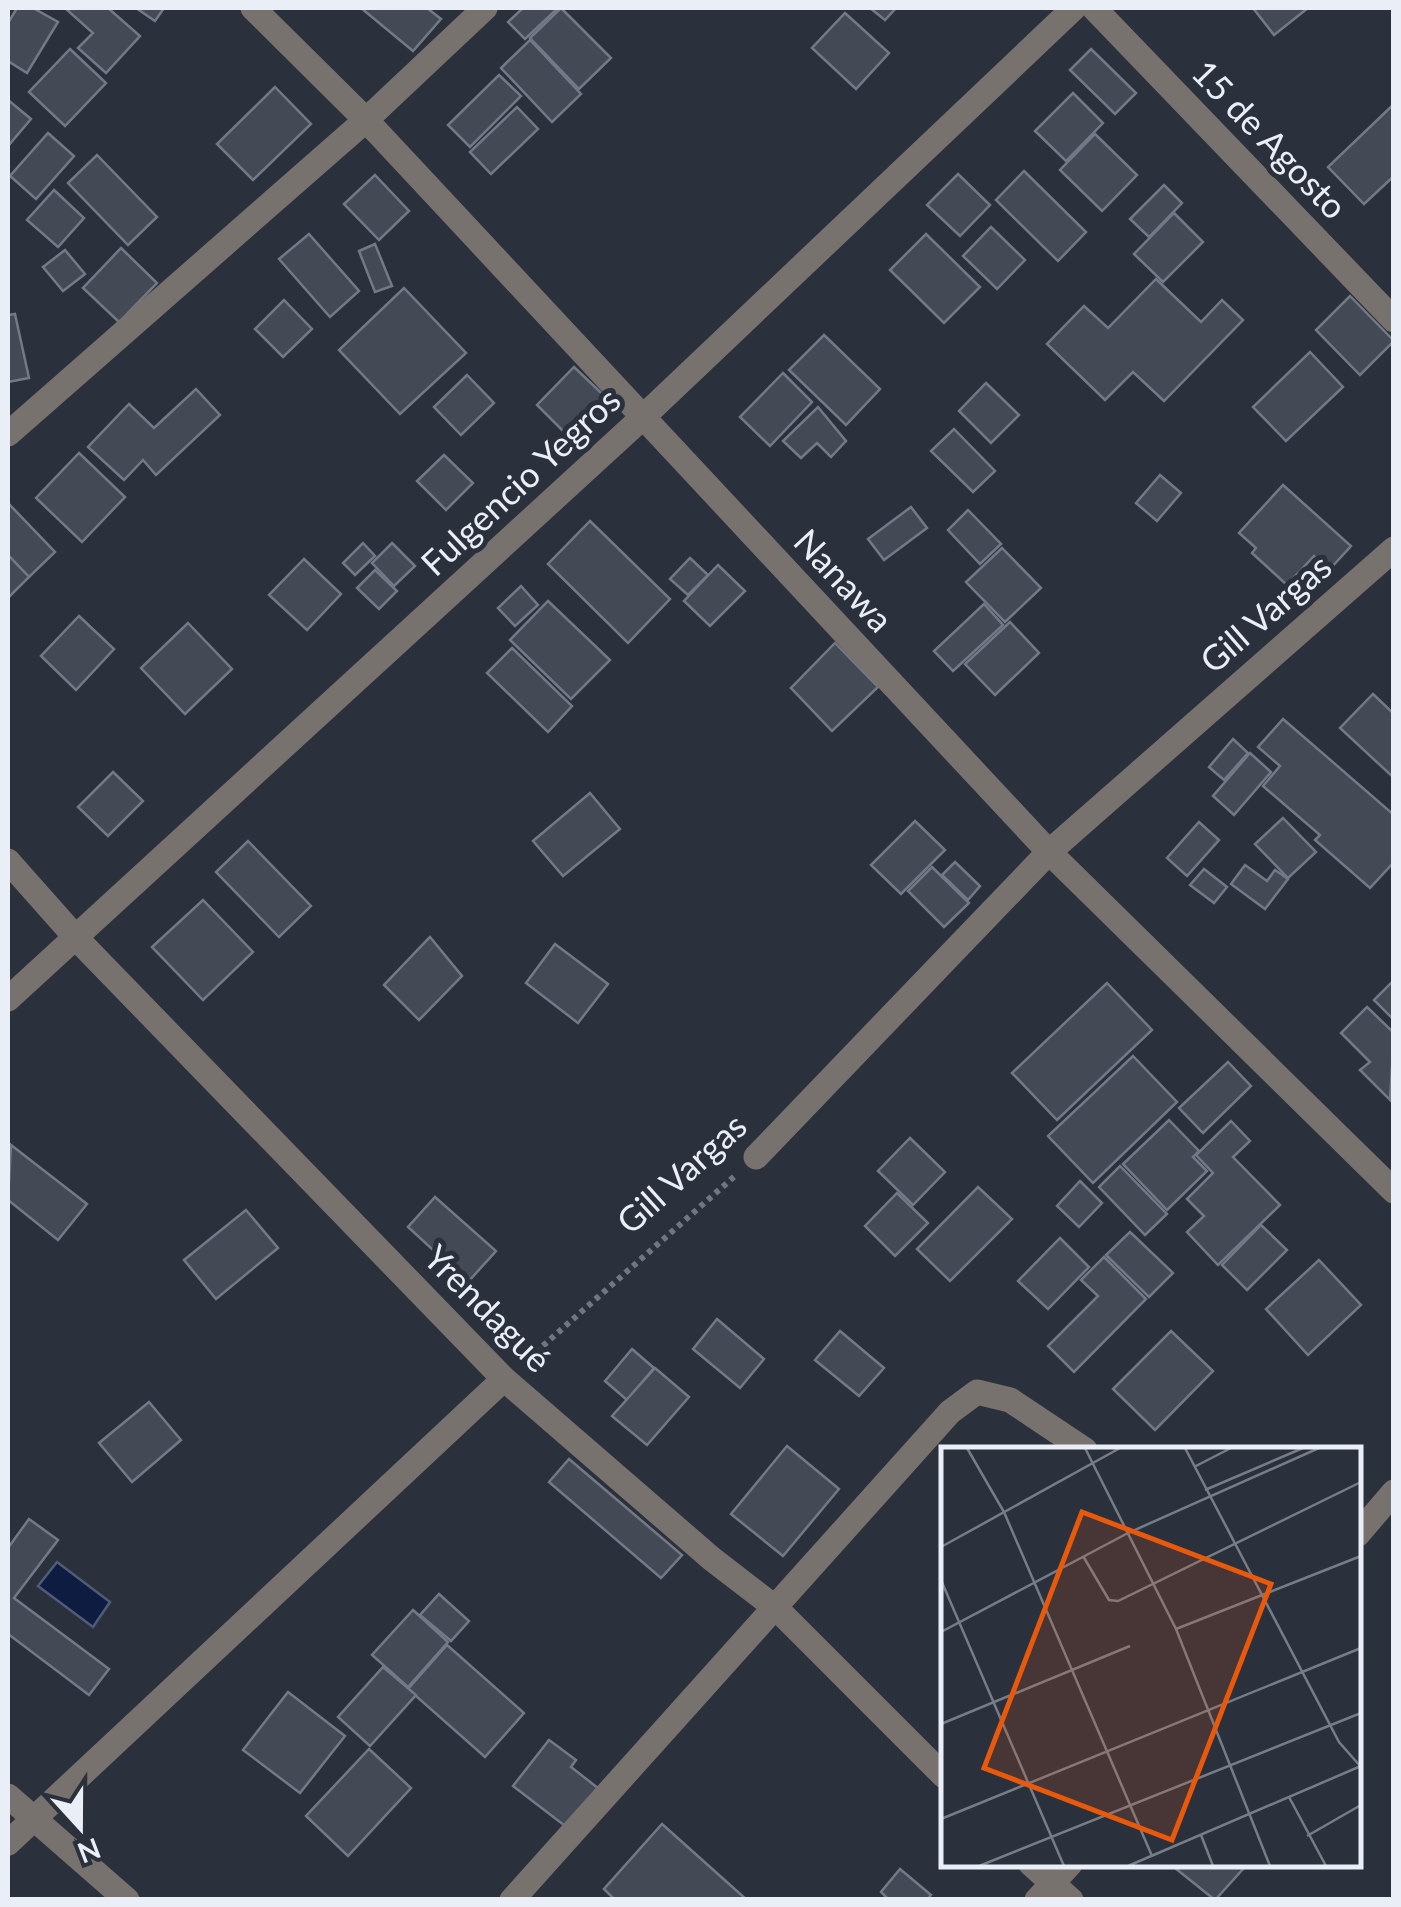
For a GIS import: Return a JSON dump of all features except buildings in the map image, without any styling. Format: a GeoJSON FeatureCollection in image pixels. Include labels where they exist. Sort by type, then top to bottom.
{"type":"FeatureCollection","features":[{"type":"Feature","properties":{"kind":"street","name":"Nanawa"},"geometry":{"type":"LineString","coordinates":[[253,8],[366,120],[1050,852],[1394,1191]]}},
{"type":"Feature","properties":{"kind":"street"},"geometry":{"type":"LineString","coordinates":[[8,434],[366,120],[485,8]]}},
{"type":"Feature","properties":{"kind":"street","name":"Fulgencio Yegros"},"geometry":{"type":"LineString","coordinates":[[8,1000],[78,940],[642,418],[1074,8]]}},
{"type":"Feature","properties":{"kind":"street","name":"15 de Agosto"},"geometry":{"type":"LineString","coordinates":[[1094,8],[1394,320]]}},
{"type":"Feature","properties":{"kind":"street","name":"Gill Vargas"},"geometry":{"type":"LineString","coordinates":[[756,1157],[1050,852],[1394,549]]}},
{"type":"Feature","properties":{"kind":"street","name":"Yrendagué"},"geometry":{"type":"LineString","coordinates":[[8,862],[78,940],[504,1380],[712,1559],[777,1608],[941,1773]]}},
{"type":"Feature","properties":{"kind":"street"},"geometry":{"type":"LineString","coordinates":[[8,1843],[504,1380]]}},
{"type":"Feature","properties":{"kind":"street"},"geometry":{"type":"LineString","coordinates":[[512,1900],[950,1412],[978,1392],[1010,1400],[1080,1447]]}},
{"type":"Feature","properties":{"kind":"street"},"geometry":{"type":"LineString","coordinates":[[1361,1530],[1394,1492]]}},
{"type":"Feature","properties":{"kind":"street"},"geometry":{"type":"LineString","coordinates":[[8,1796],[127,1900]]}},
{"type":"Feature","properties":{"kind":"street"},"geometry":{"type":"LineString","coordinates":[[1033,1867],[1053,1895],[1068,1867]]}},
{"type":"Feature","properties":{"kind":"path","name":"Gill Vargas"},"geometry":{"type":"LineString","coordinates":[[504,1380],[756,1157]]}},
{"type":"Feature","properties":{"kind":"water"},"geometry":{"type":"Polygon","coordinates":[[[57,1562],[110,1602],[93,1627],[38,1586],[57,1562]]]}}]}
